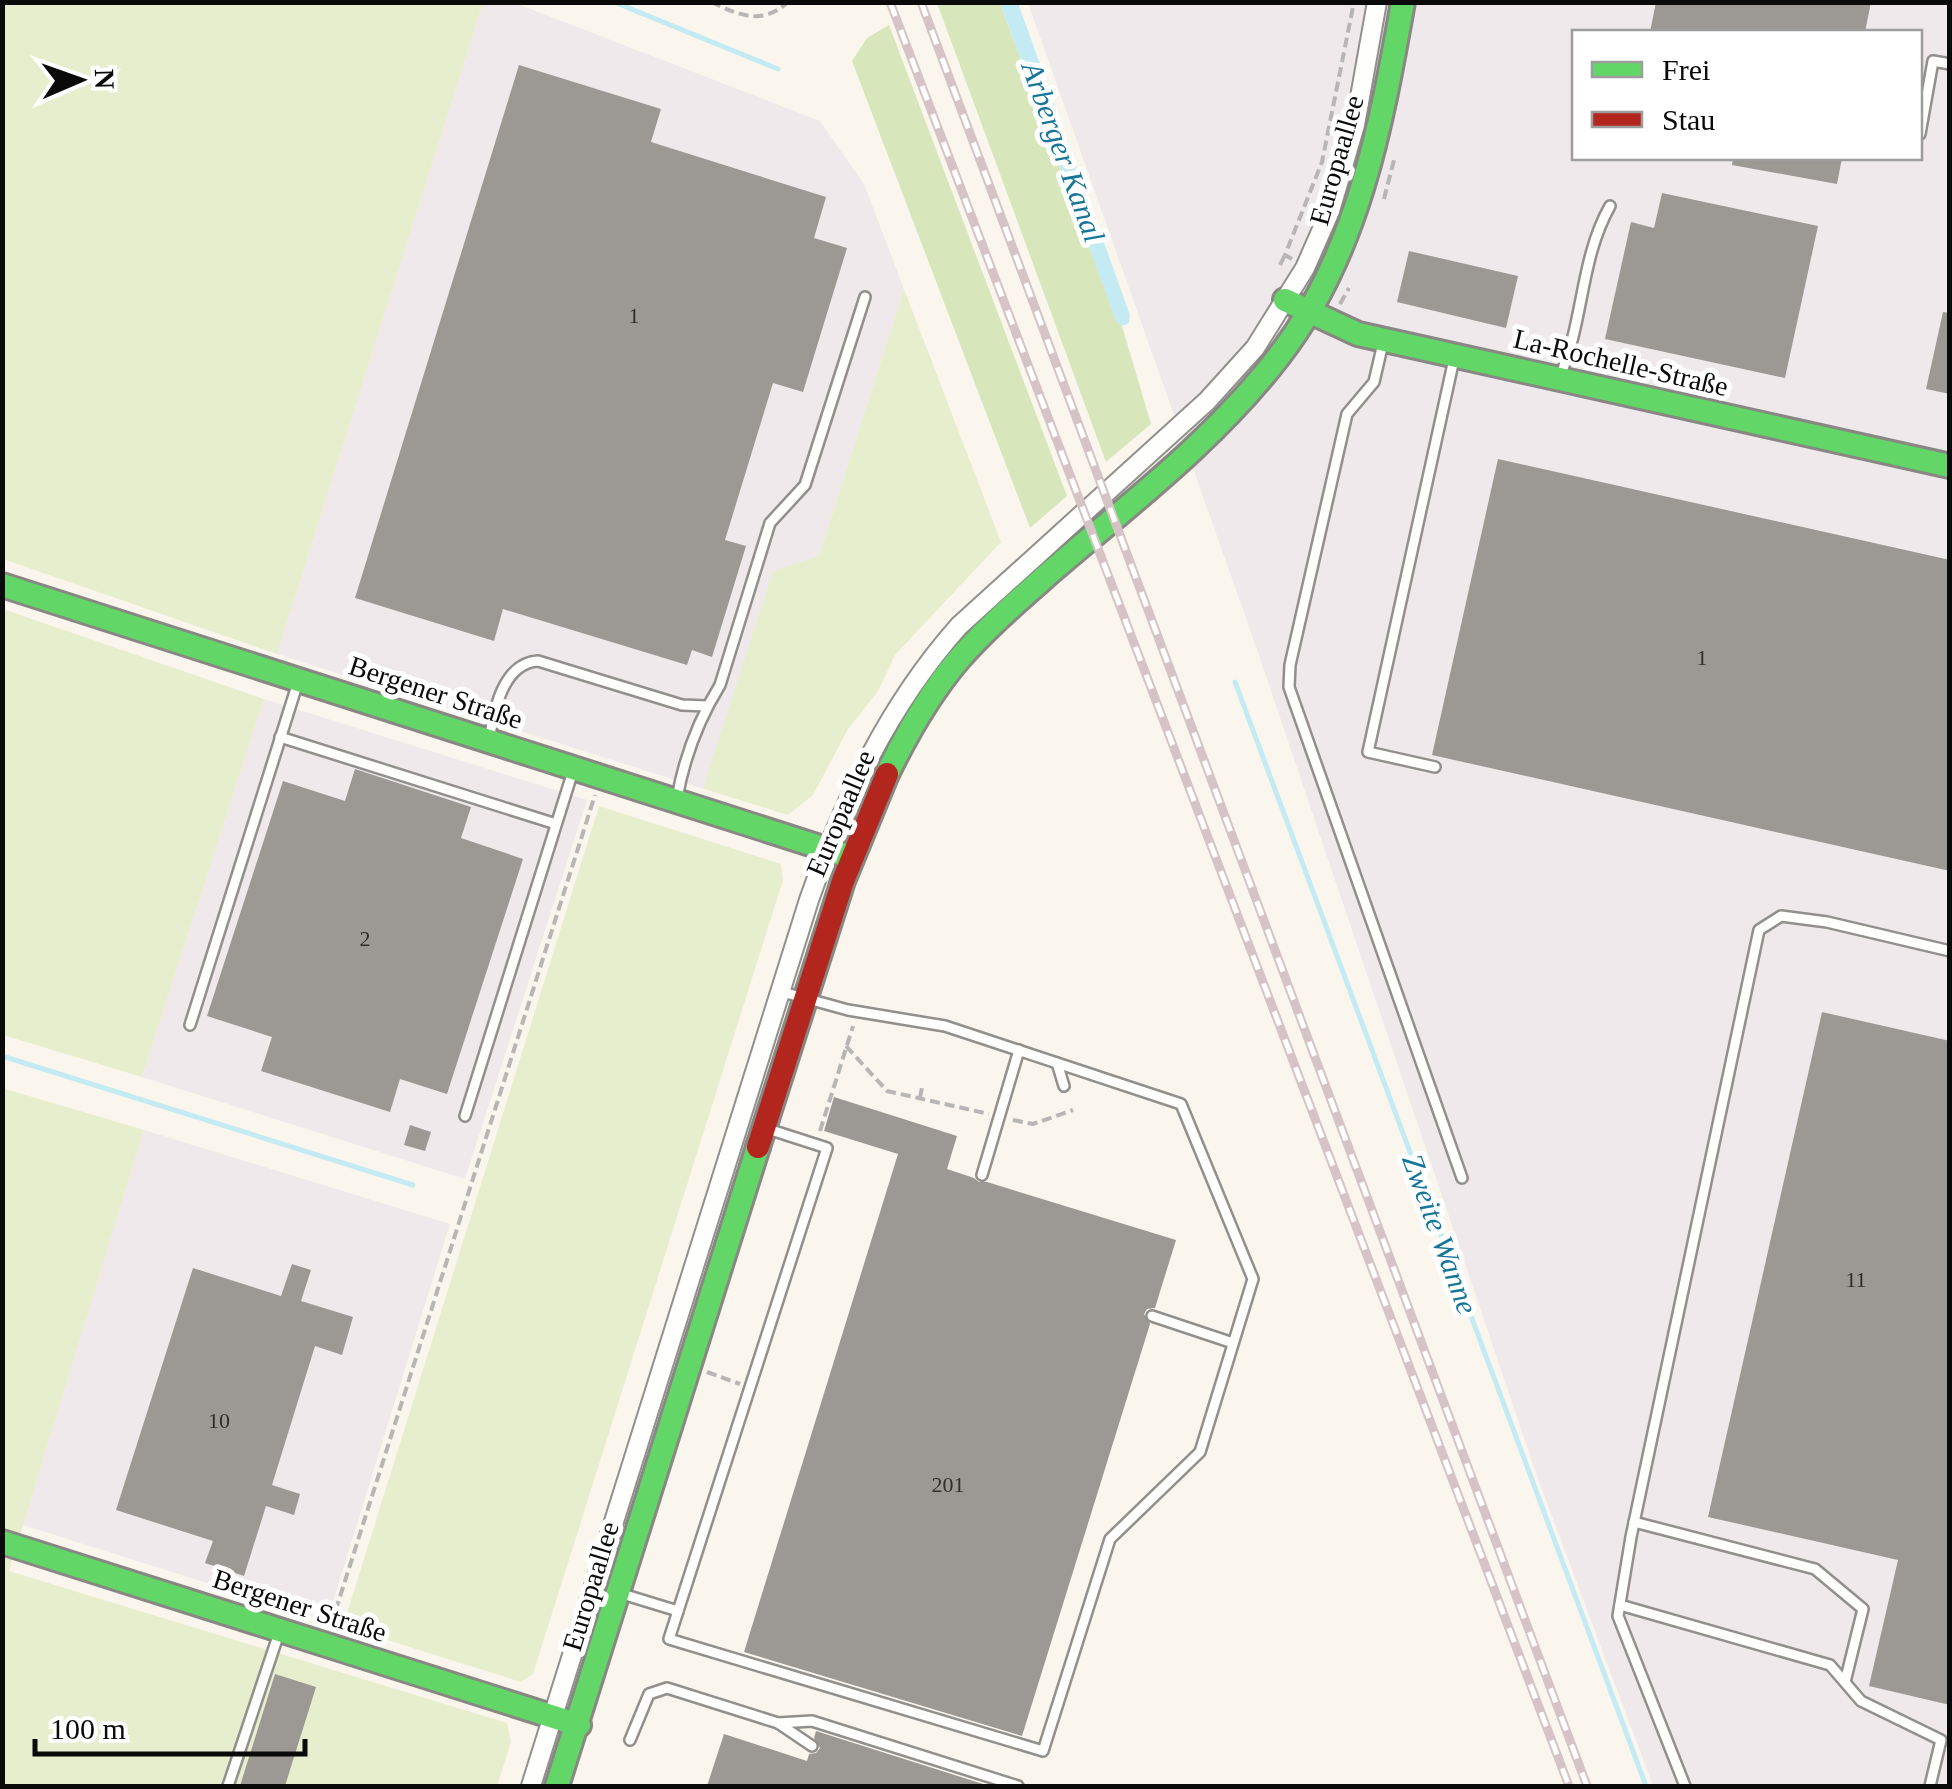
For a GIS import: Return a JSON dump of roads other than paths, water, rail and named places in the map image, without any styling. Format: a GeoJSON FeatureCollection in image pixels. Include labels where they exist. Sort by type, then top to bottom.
{"type":"FeatureCollection","features":[{"type":"Feature","properties":{"kind":"street","name":"Europaallee"},"geometry":{"type":"LineString","coordinates":[[531,1786],[779,992],[826,850],[857,778],[922,667],[996,589],[1207,400],[1255,348],[1304,268],[1330,211],[1344,169],[1378,2]]}},
{"type":"Feature","properties":{"kind":"street","name":"Europaallee"},"geometry":{"type":"LineString","coordinates":[[557,1786],[851,857],[893,760],[940,683],[1009,609],[1233,410],[1281,353],[1327,279],[1369,176],[1403,2]]}},
{"type":"Feature","properties":{"kind":"street","name":"La-Rochelle-Straße"},"geometry":{"type":"LineString","coordinates":[[1285,300],[1342,329],[1384,340],[1950,466]]}},
{"type":"Feature","properties":{"kind":"street","name":"Bergener Straße"},"geometry":{"type":"LineString","coordinates":[[2,584],[851,857]]}},
{"type":"Feature","properties":{"kind":"street","name":"Bergener Straße"},"geometry":{"type":"LineString","coordinates":[[2,1542],[579,1724]]}},
{"type":"Feature","properties":{"kind":"lane"},"geometry":{"type":"LineString","coordinates":[[1922,123],[1933,61],[1950,64]]}},
{"type":"Feature","properties":{"kind":"lane"},"geometry":{"type":"LineString","coordinates":[[1559,379],[1570,354],[1584,275],[1610,206]]}},
{"type":"Feature","properties":{"kind":"lane"},"geometry":{"type":"LineString","coordinates":[[676,801],[681,775],[707,706],[720,685],[770,523],[805,486],[864,297]]}},
{"type":"Feature","properties":{"kind":"lane"},"geometry":{"type":"LineString","coordinates":[[1384,340],[1374,382],[1347,414],[1288,677],[1462,1178]]}},
{"type":"Feature","properties":{"kind":"lane"},"geometry":{"type":"LineString","coordinates":[[1435,767],[1368,752],[1454,356]]}},
{"type":"Feature","properties":{"kind":"lane"},"geometry":{"type":"LineString","coordinates":[[489,741],[492,718],[509,676],[516,666],[526,662],[538,662],[682,704],[707,706]]}},
{"type":"Feature","properties":{"kind":"lane"},"geometry":{"type":"LineString","coordinates":[[190,1025],[298,680]]}},
{"type":"Feature","properties":{"kind":"lane"},"geometry":{"type":"LineString","coordinates":[[280,737],[556,824]]}},
{"type":"Feature","properties":{"kind":"lane"},"geometry":{"type":"LineString","coordinates":[[465,1116],[574,768]]}},
{"type":"Feature","properties":{"kind":"lane"},"geometry":{"type":"LineString","coordinates":[[1685,1786],[1618,1616],[1634,1522],[1759,930],[1780,916],[1828,922],[1950,950]]}},
{"type":"Feature","properties":{"kind":"lane"},"geometry":{"type":"LineString","coordinates":[[766,1128],[826,1148],[669,1640],[1042,1752],[1110,1540],[1200,1452],[1253,1278],[1180,1104],[945,1026],[857,1012],[779,992]]}},
{"type":"Feature","properties":{"kind":"lane"},"geometry":{"type":"LineString","coordinates":[[766,1038],[792,1049]]}},
{"type":"Feature","properties":{"kind":"lane"},"geometry":{"type":"LineString","coordinates":[[982,1175],[1019,1050]]}},
{"type":"Feature","properties":{"kind":"lane"},"geometry":{"type":"LineString","coordinates":[[1057,1063],[1064,1086]]}},
{"type":"Feature","properties":{"kind":"lane"},"geometry":{"type":"LineString","coordinates":[[1152,1316],[1234,1342]]}},
{"type":"Feature","properties":{"kind":"lane"},"geometry":{"type":"LineString","coordinates":[[1634,1522],[1815,1569],[1864,1608],[1845,1682]]}},
{"type":"Feature","properties":{"kind":"lane"},"geometry":{"type":"LineString","coordinates":[[620,1592],[678,1611]]}},
{"type":"Feature","properties":{"kind":"lane"},"geometry":{"type":"LineString","coordinates":[[1620,1605],[1830,1665],[1861,1701],[1941,1740],[1930,1786]]}},
{"type":"Feature","properties":{"kind":"lane"},"geometry":{"type":"LineString","coordinates":[[228,1786],[280,1630]]}},
{"type":"Feature","properties":{"kind":"lane"},"geometry":{"type":"LineString","coordinates":[[630,1740],[649,1694],[667,1688],[778,1723],[812,1746]]}},
{"type":"Feature","properties":{"kind":"lane"},"geometry":{"type":"LineString","coordinates":[[778,1723],[812,1722],[1018,1786]]}},
{"type":"Feature","properties":{"kind":"water","name":"Arberger Kanal"},"geometry":{"type":"Polygon","coordinates":[[[1000,3],[1018,3],[1130,315],[1129,323],[1122,326],[1116,321],[1000,3]]]}},
{"type":"Feature","properties":{"kind":"waterway"},"geometry":{"type":"LineString","coordinates":[[614,2],[778,69]]}},
{"type":"Feature","properties":{"kind":"waterway","name":"Zweite Wanne"},"geometry":{"type":"LineString","coordinates":[[1235,682],[1646,1786]]}},
{"type":"Feature","properties":{"kind":"waterway"},"geometry":{"type":"LineString","coordinates":[[2,1056],[413,1185]]}},
{"type":"Feature","properties":{"kind":"railway"},"geometry":{"type":"LineString","coordinates":[[890,2],[1569,1786]]}},
{"type":"Feature","properties":{"kind":"railway"},"geometry":{"type":"LineString","coordinates":[[921,2],[1587,1786]]}}]}
